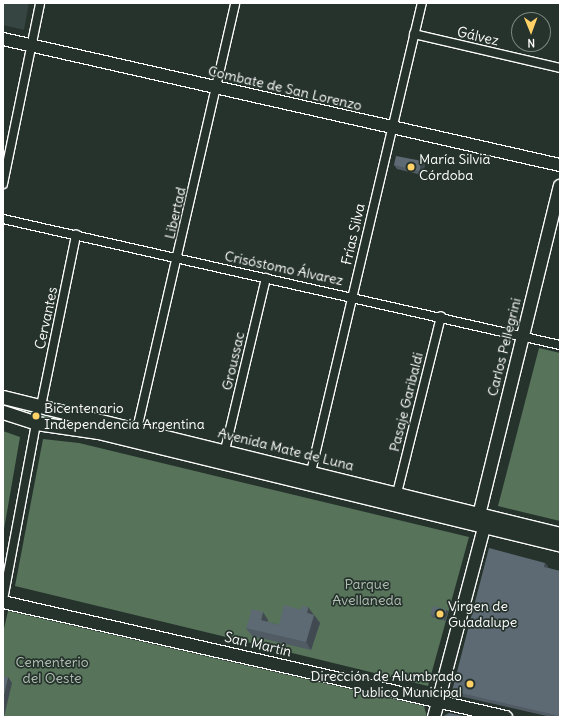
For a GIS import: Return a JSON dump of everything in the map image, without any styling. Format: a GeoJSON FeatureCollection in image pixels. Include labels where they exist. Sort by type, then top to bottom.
{"type":"FeatureCollection","features":[{"type":"Feature","properties":{"kind":"main road","name":"Avenida Mate de Luna"},"geometry":{"type":"LineString","coordinates":[[3,397],[224,450],[479,515],[560,534]]}},
{"type":"Feature","properties":{"kind":"main road","name":"Avenida Mate de Luna"},"geometry":{"type":"LineString","coordinates":[[3,412],[36,423],[98,432],[484,528],[560,545]]}},
{"type":"Feature","properties":{"kind":"street"},"geometry":{"type":"LineString","coordinates":[[3,184],[40,3]]}},
{"type":"Feature","properties":{"kind":"street","name":"Libertad"},"geometry":{"type":"LineString","coordinates":[[137,429],[218,88],[235,3]]}},
{"type":"Feature","properties":{"kind":"street","name":"Frías Silva"},"geometry":{"type":"LineString","coordinates":[[311,472],[422,3]]}},
{"type":"Feature","properties":{"kind":"street","name":"Gálvez"},"geometry":{"type":"LineString","coordinates":[[414,34],[560,68]]}},
{"type":"Feature","properties":{"kind":"street","name":"Combate de San Lorenzo"},"geometry":{"type":"LineString","coordinates":[[3,39],[560,165]]}},
{"type":"Feature","properties":{"kind":"street","name":"Carlos Pellegrini"},"geometry":{"type":"LineString","coordinates":[[479,515],[522,335],[560,186]]}},
{"type":"Feature","properties":{"kind":"street","name":"Crisóstomo Álvarez"},"geometry":{"type":"LineString","coordinates":[[3,219],[352,296],[560,344]]}},
{"type":"Feature","properties":{"kind":"street","name":"Cervantes"},"geometry":{"type":"LineString","coordinates":[[41,406],[76,235]]}},
{"type":"Feature","properties":{"kind":"street","name":"Groussac"},"geometry":{"type":"LineString","coordinates":[[224,450],[266,278]]}},
{"type":"Feature","properties":{"kind":"street","name":"Pasaje Garibaldi"},"geometry":{"type":"LineString","coordinates":[[397,493],[441,316]]}},
{"type":"Feature","properties":{"kind":"street"},"geometry":{"type":"LineString","coordinates":[[3,601],[36,423]]}},
{"type":"Feature","properties":{"kind":"street"},"geometry":{"type":"LineString","coordinates":[[434,717],[484,528],[479,515]]}},
{"type":"Feature","properties":{"kind":"street","name":"San Martín"},"geometry":{"type":"LineString","coordinates":[[3,601],[506,717]]}},
{"type":"Feature","properties":{"kind":"shaded area"},"geometry":{"type":"Polygon","coordinates":[[[3,3],[29,3],[24,30],[3,25],[3,3]]]}},
{"type":"Feature","properties":{"kind":"green space"},"geometry":{"type":"Polygon","coordinates":[[[539,348],[560,353],[560,521],[498,506],[539,348]]]}},
{"type":"Feature","properties":{"kind":"green space"},"geometry":{"type":"Polygon","coordinates":[[[3,404],[99,426],[34,417],[3,407],[3,404]]]}},
{"type":"Feature","properties":{"kind":"green space"},"geometry":{"type":"Polygon","coordinates":[[[3,431],[20,437],[3,535],[3,431]]]}},
{"type":"Feature","properties":{"kind":"green space","name":"Parque Avellaneda"},"geometry":{"type":"Polygon","coordinates":[[[43,439],[79,443],[469,537],[428,686],[15,586],[43,439]]]}},
{"type":"Feature","properties":{"kind":"green space","name":"Cementerio del Oeste"},"geometry":{"type":"Polygon","coordinates":[[[8,611],[424,706],[427,717],[3,717],[3,633],[8,611]]]}},
{"type":"Feature","properties":{"kind":"building"},"geometry":{"type":"Polygon","coordinates":[[[396,156],[422,161],[419,171],[394,165],[396,156]]]}},
{"type":"Feature","properties":{"kind":"building"},"geometry":{"type":"Polygon","coordinates":[[[489,548],[545,563],[544,567],[560,571],[560,716],[452,691],[489,548]]]}},
{"type":"Feature","properties":{"kind":"building"},"geometry":{"type":"Polygon","coordinates":[[[284,605],[301,610],[302,606],[308,607],[307,613],[314,615],[306,642],[246,628],[252,609],[263,612],[261,620],[279,625],[284,605]]]}},
{"type":"Feature","properties":{"kind":"building","name":"Virgen de Guadalupe"},"geometry":{"type":"Polygon","coordinates":[[[433,606],[446,610],[444,619],[430,615],[433,606]]]}},
{"type":"Feature","properties":{"kind":"building"},"geometry":{"type":"Polygon","coordinates":[[[3,676],[8,677],[3,699],[3,676]]]}},
{"type":"Feature","properties":{"kind":"building"},"geometry":{"type":"Polygon","coordinates":[[[449,713],[468,717],[442,717],[449,713]]]}},
{"type":"Feature","properties":{"kind":"place","name":"María Silvia Córdoba"},"geometry":{"type":"Point","coordinates":[411,167]}},
{"type":"Feature","properties":{"kind":"place","name":"Bicentenario Independencia Argentina"},"geometry":{"type":"Point","coordinates":[36,416]}},
{"type":"Feature","properties":{"kind":"place","name":"Virgen de Guadalupe"},"geometry":{"type":"Point","coordinates":[440,614]}},
{"type":"Feature","properties":{"kind":"place","name":"Dirección de Alumbrado Publico Municipal"},"geometry":{"type":"Point","coordinates":[470,684]}}]}
